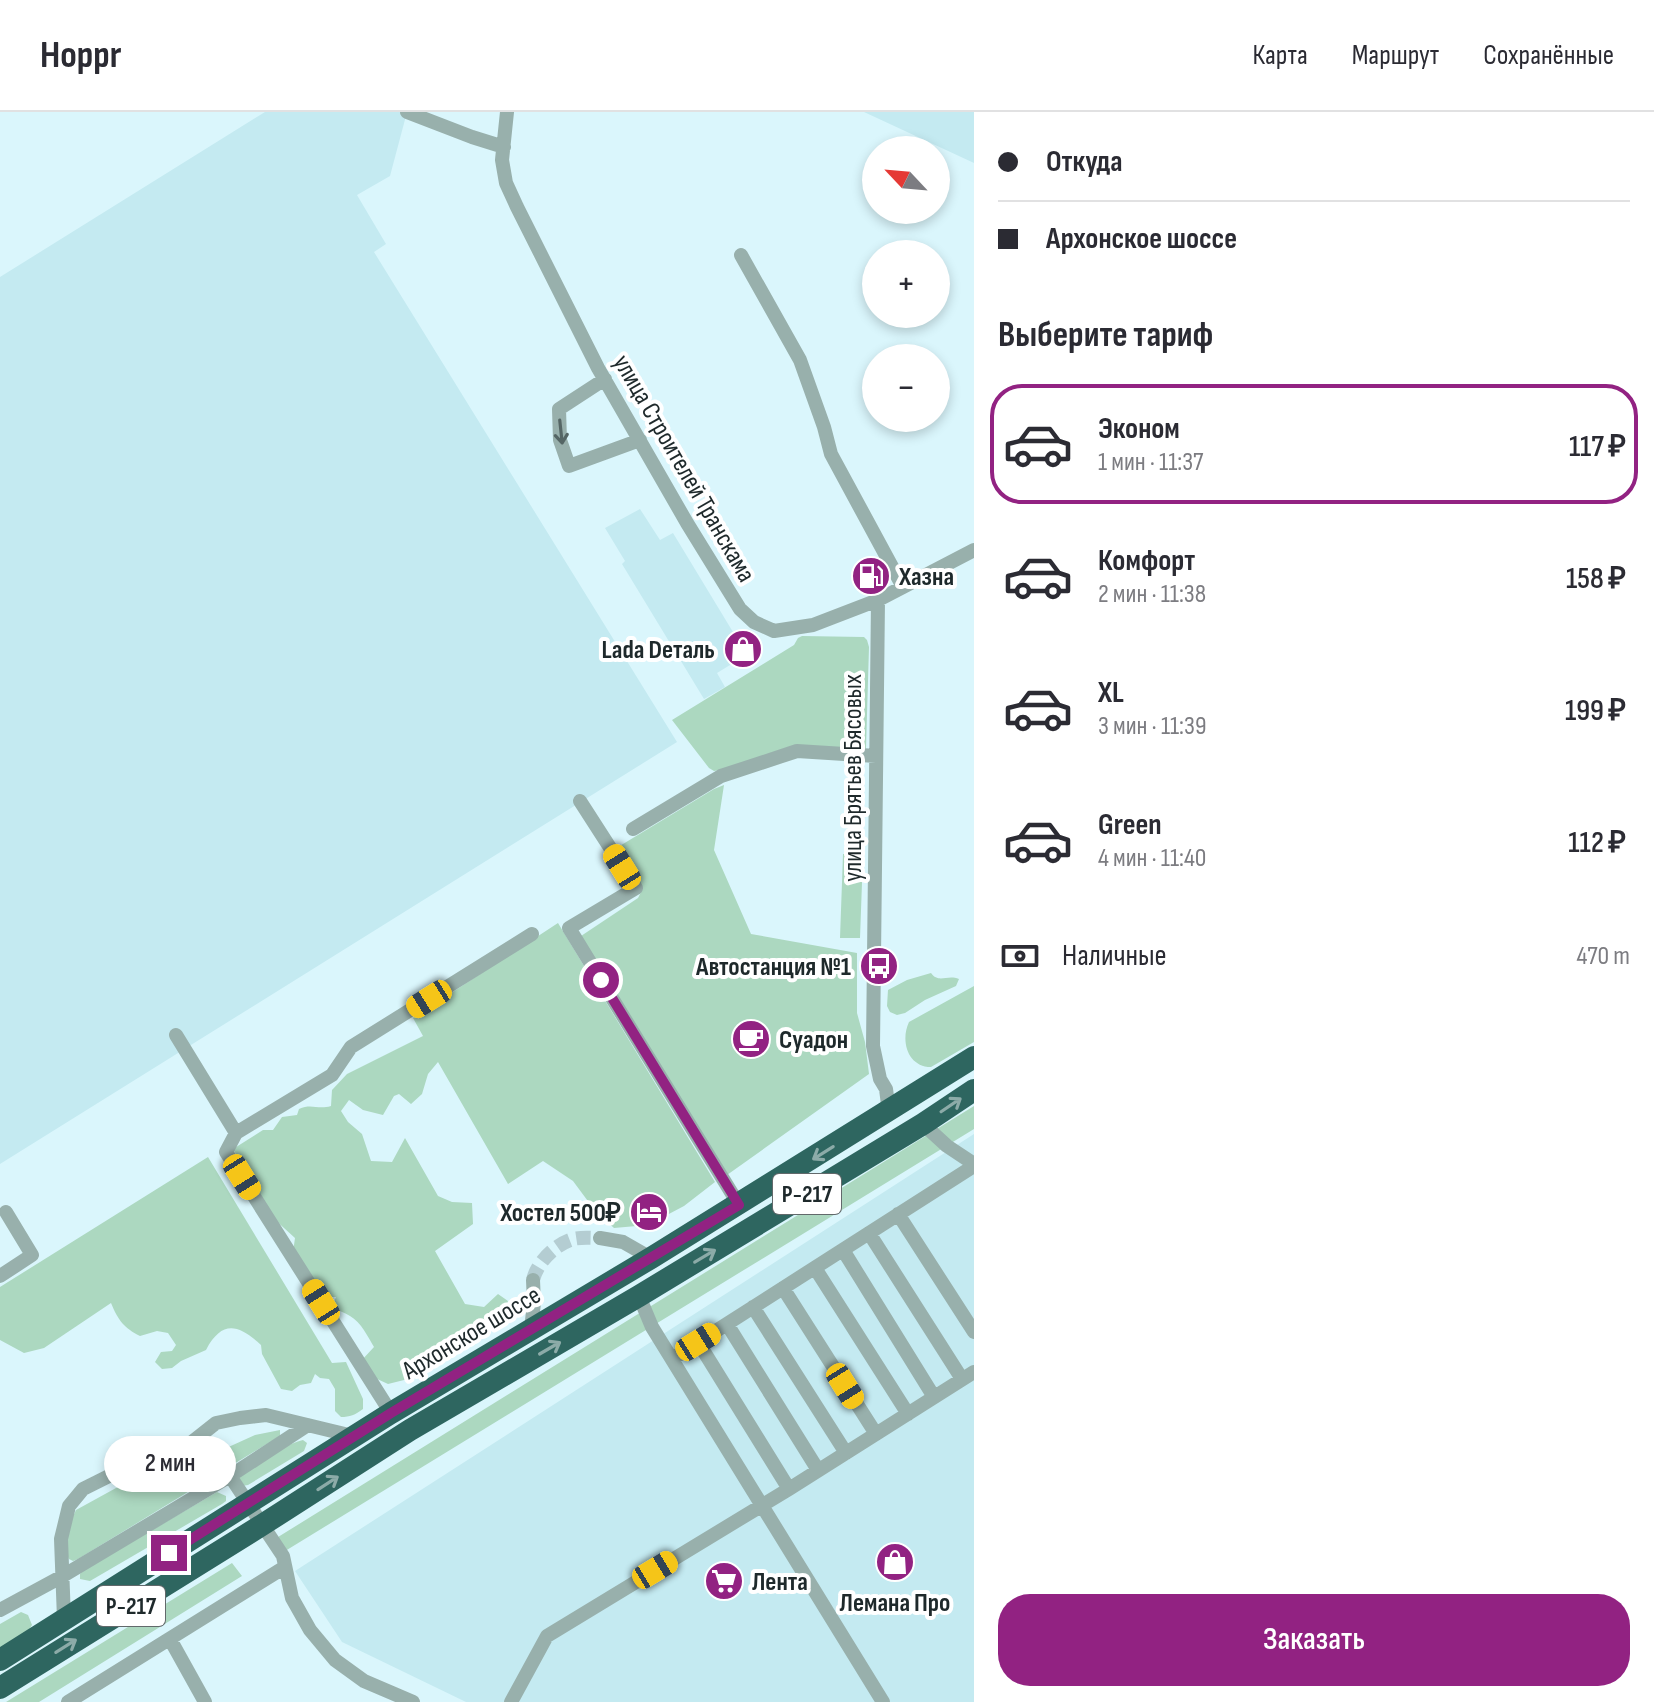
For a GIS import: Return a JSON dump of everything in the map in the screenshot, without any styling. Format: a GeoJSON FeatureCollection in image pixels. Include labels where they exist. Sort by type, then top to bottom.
{"type":"FeatureCollection","features":[{"type":"Feature","properties":{"kind":"highway","name":"Архонское шоссе"},"geometry":{"type":"LineString","coordinates":[[0,1660],[353,1436],[739,1205],[974,1057]]}},
{"type":"Feature","properties":{"kind":"highway","name":"Архонское шоссе"},"geometry":{"type":"LineString","coordinates":[[0,1688],[410,1430],[639,1296],[974,1090]]}},
{"type":"Feature","properties":{"kind":"street"},"geometry":{"type":"LineString","coordinates":[[407,112],[504,147]]}},
{"type":"Feature","properties":{"kind":"street","name":"улица Строителей Транскама"},"geometry":{"type":"LineString","coordinates":[[507,112],[502,160],[506,183],[605,379],[740,609],[754,622],[774,631],[813,625],[878,600],[974,550]]}},
{"type":"Feature","properties":{"kind":"street"},"geometry":{"type":"LineString","coordinates":[[741,255],[800,360],[831,454],[903,587]]}},
{"type":"Feature","properties":{"kind":"street"},"geometry":{"type":"LineString","coordinates":[[605,379],[559,409],[560,440],[569,466],[640,440]]}},
{"type":"Feature","properties":{"kind":"street","name":"улица Брятьев Бясовых"},"geometry":{"type":"LineString","coordinates":[[878,600],[873,1046],[880,1079],[886,1089],[889,1112]]}},
{"type":"Feature","properties":{"kind":"street"},"geometry":{"type":"LineString","coordinates":[[633,829],[721,776],[797,751],[876,756]]}},
{"type":"Feature","properties":{"kind":"street"},"geometry":{"type":"LineString","coordinates":[[580,801],[636,888],[569,928],[739,1205]]}},
{"type":"Feature","properties":{"kind":"street"},"geometry":{"type":"LineString","coordinates":[[391,1413],[226,1152],[236,1133],[332,1075],[351,1047],[532,934]]}},
{"type":"Feature","properties":{"kind":"street"},"geometry":{"type":"LineString","coordinates":[[176,1035],[236,1133]]}},
{"type":"Feature","properties":{"kind":"street"},"geometry":{"type":"LineString","coordinates":[[672,1359],[974,1165],[923,1124]]}},
{"type":"Feature","properties":{"kind":"street"},"geometry":{"type":"LineString","coordinates":[[0,1276],[32,1255],[6,1212]]}},
{"type":"Feature","properties":{"kind":"street"},"geometry":{"type":"LineString","coordinates":[[898,1214],[974,1332]]}},
{"type":"Feature","properties":{"kind":"street"},"geometry":{"type":"LineString","coordinates":[[511,1702],[547,1636],[789,1489],[968,1375],[869,1233]]}},
{"type":"Feature","properties":{"kind":"street"},"geometry":{"type":"LineString","coordinates":[[600,1238],[623,1242],[651,1258]]}},
{"type":"Feature","properties":{"kind":"street"},"geometry":{"type":"LineString","coordinates":[[843,1250],[934,1397]]}},
{"type":"Feature","properties":{"kind":"street"},"geometry":{"type":"LineString","coordinates":[[815,1268],[908,1414]]}},
{"type":"Feature","properties":{"kind":"street"},"geometry":{"type":"LineString","coordinates":[[531,1329],[533,1280]]}},
{"type":"Feature","properties":{"kind":"street"},"geometry":{"type":"LineString","coordinates":[[783,1288],[876,1434]]}},
{"type":"Feature","properties":{"kind":"street"},"geometry":{"type":"LineString","coordinates":[[639,1296],[652,1327],[883,1702]]}},
{"type":"Feature","properties":{"kind":"street"},"geometry":{"type":"LineString","coordinates":[[753,1307],[846,1453]]}},
{"type":"Feature","properties":{"kind":"street"},"geometry":{"type":"LineString","coordinates":[[727,1324],[818,1470]]}},
{"type":"Feature","properties":{"kind":"street"},"geometry":{"type":"LineString","coordinates":[[698,1342],[789,1489]]}},
{"type":"Feature","properties":{"kind":"street"},"geometry":{"type":"LineString","coordinates":[[64,1619],[61,1539],[69,1506],[83,1489],[192,1442],[216,1423],[266,1415],[353,1436]]}},
{"type":"Feature","properties":{"kind":"street"},"geometry":{"type":"LineString","coordinates":[[0,1610],[230,1476],[308,1425]]}},
{"type":"Feature","properties":{"kind":"street"},"geometry":{"type":"LineString","coordinates":[[230,1476],[283,1556],[292,1598],[310,1630],[335,1660],[364,1681],[413,1702]]}},
{"type":"Feature","properties":{"kind":"street"},"geometry":{"type":"LineString","coordinates":[[68,1702],[285,1567]]}},
{"type":"Feature","properties":{"kind":"street"},"geometry":{"type":"LineString","coordinates":[[170,1639],[205,1702]]}},
{"type":"Feature","properties":{"kind":"shaded area"},"geometry":{"type":"Polygon","coordinates":[[[265,112],[407,112],[390,176],[357,195],[386,244],[374,252],[677,742],[0,1164],[0,277],[265,112]]]}},
{"type":"Feature","properties":{"kind":"shaded area"},"geometry":{"type":"Polygon","coordinates":[[[864,112],[974,112],[974,163],[950,152],[950,136],[916,136],[864,112]]]}},
{"type":"Feature","properties":{"kind":"shaded area"},"geometry":{"type":"Polygon","coordinates":[[[640,509],[660,540],[673,533],[736,637],[742,633],[753,651],[717,673],[725,687],[704,699],[622,564],[625,561],[605,528],[640,509]]]}},
{"type":"Feature","properties":{"kind":"shaded area"},"geometry":{"type":"Polygon","coordinates":[[[974,1134],[974,1702],[466,1702],[342,1642],[295,1571],[974,1134]]]}},
{"type":"Feature","properties":{"kind":"green space"},"geometry":{"type":"Polygon","coordinates":[[[802,636],[864,637],[867,640],[866,748],[795,745],[720,770],[709,768],[672,720],[794,645],[802,636]]]}},
{"type":"Feature","properties":{"kind":"green space"},"geometry":{"type":"Polygon","coordinates":[[[724,785],[714,850],[751,934],[857,953],[857,1013],[869,1074],[727,1175],[581,936],[638,898],[643,888],[618,847],[724,785]]]}},
{"type":"Feature","properties":{"kind":"green space"},"geometry":{"type":"Polygon","coordinates":[[[843,854],[863,855],[860,938],[840,938],[843,854]]]}},
{"type":"Feature","properties":{"kind":"green space"},"geometry":{"type":"Polygon","coordinates":[[[558,923],[715,1182],[684,1206],[648,1225],[614,1228],[596,1212],[573,1181],[543,1161],[508,1184],[438,1062],[428,1074],[422,1094],[411,1104],[399,1094],[394,1096],[383,1115],[363,1110],[349,1100],[341,1111],[362,1134],[371,1161],[392,1162],[405,1138],[438,1196],[452,1202],[472,1203],[473,1224],[435,1251],[465,1304],[484,1307],[498,1294],[508,1301],[500,1323],[416,1377],[388,1384],[375,1378],[361,1361],[374,1347],[367,1334],[354,1319],[332,1307],[336,1297],[326,1297],[293,1252],[295,1238],[273,1218],[233,1149],[263,1130],[273,1130],[282,1117],[297,1115],[299,1109],[331,1106],[332,1090],[347,1074],[423,1036],[413,1018],[558,923]]]}},
{"type":"Feature","properties":{"kind":"green space"},"geometry":{"type":"Polygon","coordinates":[[[931,973],[937,978],[959,979],[956,986],[905,1013],[897,1015],[890,1012],[887,1006],[888,990],[931,973]]]}},
{"type":"Feature","properties":{"kind":"green space"},"geometry":{"type":"Polygon","coordinates":[[[974,986],[974,1042],[931,1067],[917,1063],[906,1045],[909,1022],[974,986]]]}},
{"type":"Feature","properties":{"kind":"green space"},"geometry":{"type":"Polygon","coordinates":[[[974,1106],[974,1129],[277,1556],[270,1542],[974,1106]]]}},
{"type":"Feature","properties":{"kind":"green space"},"geometry":{"type":"Polygon","coordinates":[[[208,1157],[332,1363],[346,1362],[363,1399],[363,1409],[357,1413],[341,1417],[335,1411],[335,1389],[329,1379],[315,1374],[311,1383],[300,1385],[292,1391],[281,1389],[262,1354],[261,1345],[238,1329],[224,1330],[206,1350],[172,1368],[162,1369],[155,1362],[161,1352],[172,1351],[176,1345],[168,1333],[157,1331],[140,1336],[122,1323],[111,1303],[44,1348],[24,1353],[0,1340],[0,1287],[208,1157]]]}},
{"type":"Feature","properties":{"kind":"green space"},"geometry":{"type":"Polygon","coordinates":[[[280,1430],[280,1436],[78,1559],[69,1559],[67,1529],[76,1510],[116,1488],[191,1464],[255,1435],[280,1430]]]}},
{"type":"Feature","properties":{"kind":"green space"},"geometry":{"type":"Polygon","coordinates":[[[303,1440],[307,1443],[304,1451],[242,1486],[238,1480],[250,1468],[277,1451],[303,1440]]]}},
{"type":"Feature","properties":{"kind":"green space"},"geometry":{"type":"Polygon","coordinates":[[[217,1492],[226,1496],[222,1504],[90,1581],[80,1579],[82,1571],[217,1492]]]}},
{"type":"Feature","properties":{"kind":"green space"},"geometry":{"type":"Polygon","coordinates":[[[232,1563],[242,1576],[39,1702],[6,1702],[232,1563]]]}},
{"type":"Feature","properties":{"kind":"green space"},"geometry":{"type":"Polygon","coordinates":[[[21,1612],[28,1615],[32,1625],[27,1633],[0,1650],[0,1624],[21,1612]]]}},
{"type":"Feature","properties":{"kind":"tunnel"},"geometry":{"type":"LineString","coordinates":[[533,1280],[543,1260],[560,1245],[576,1238],[600,1238]]}},
{"type":"Feature","properties":{"kind":"place","name":"Хазна"},"geometry":{"type":"Point","coordinates":[871,576]}},
{"type":"Feature","properties":{"kind":"place","name":"Lada Dеталь"},"geometry":{"type":"Point","coordinates":[743,649]}},
{"type":"Feature","properties":{"kind":"place","name":"Автостанция №1"},"geometry":{"type":"Point","coordinates":[879,966]}},
{"type":"Feature","properties":{"kind":"place","name":"Суадон"},"geometry":{"type":"Point","coordinates":[751,1039]}},
{"type":"Feature","properties":{"kind":"place","name":"Хостел 500₽"},"geometry":{"type":"Point","coordinates":[649,1212]}},
{"type":"Feature","properties":{"kind":"place","name":"Лемана Про"},"geometry":{"type":"Point","coordinates":[895,1562]}},
{"type":"Feature","properties":{"kind":"place","name":"Лента"},"geometry":{"type":"Point","coordinates":[724,1581]}},
{"type":"Feature","properties":{"kind":"route"},"geometry":{"type":"LineString","coordinates":[[169,1553],[391,1413],[739,1205],[601,980]]}}]}
